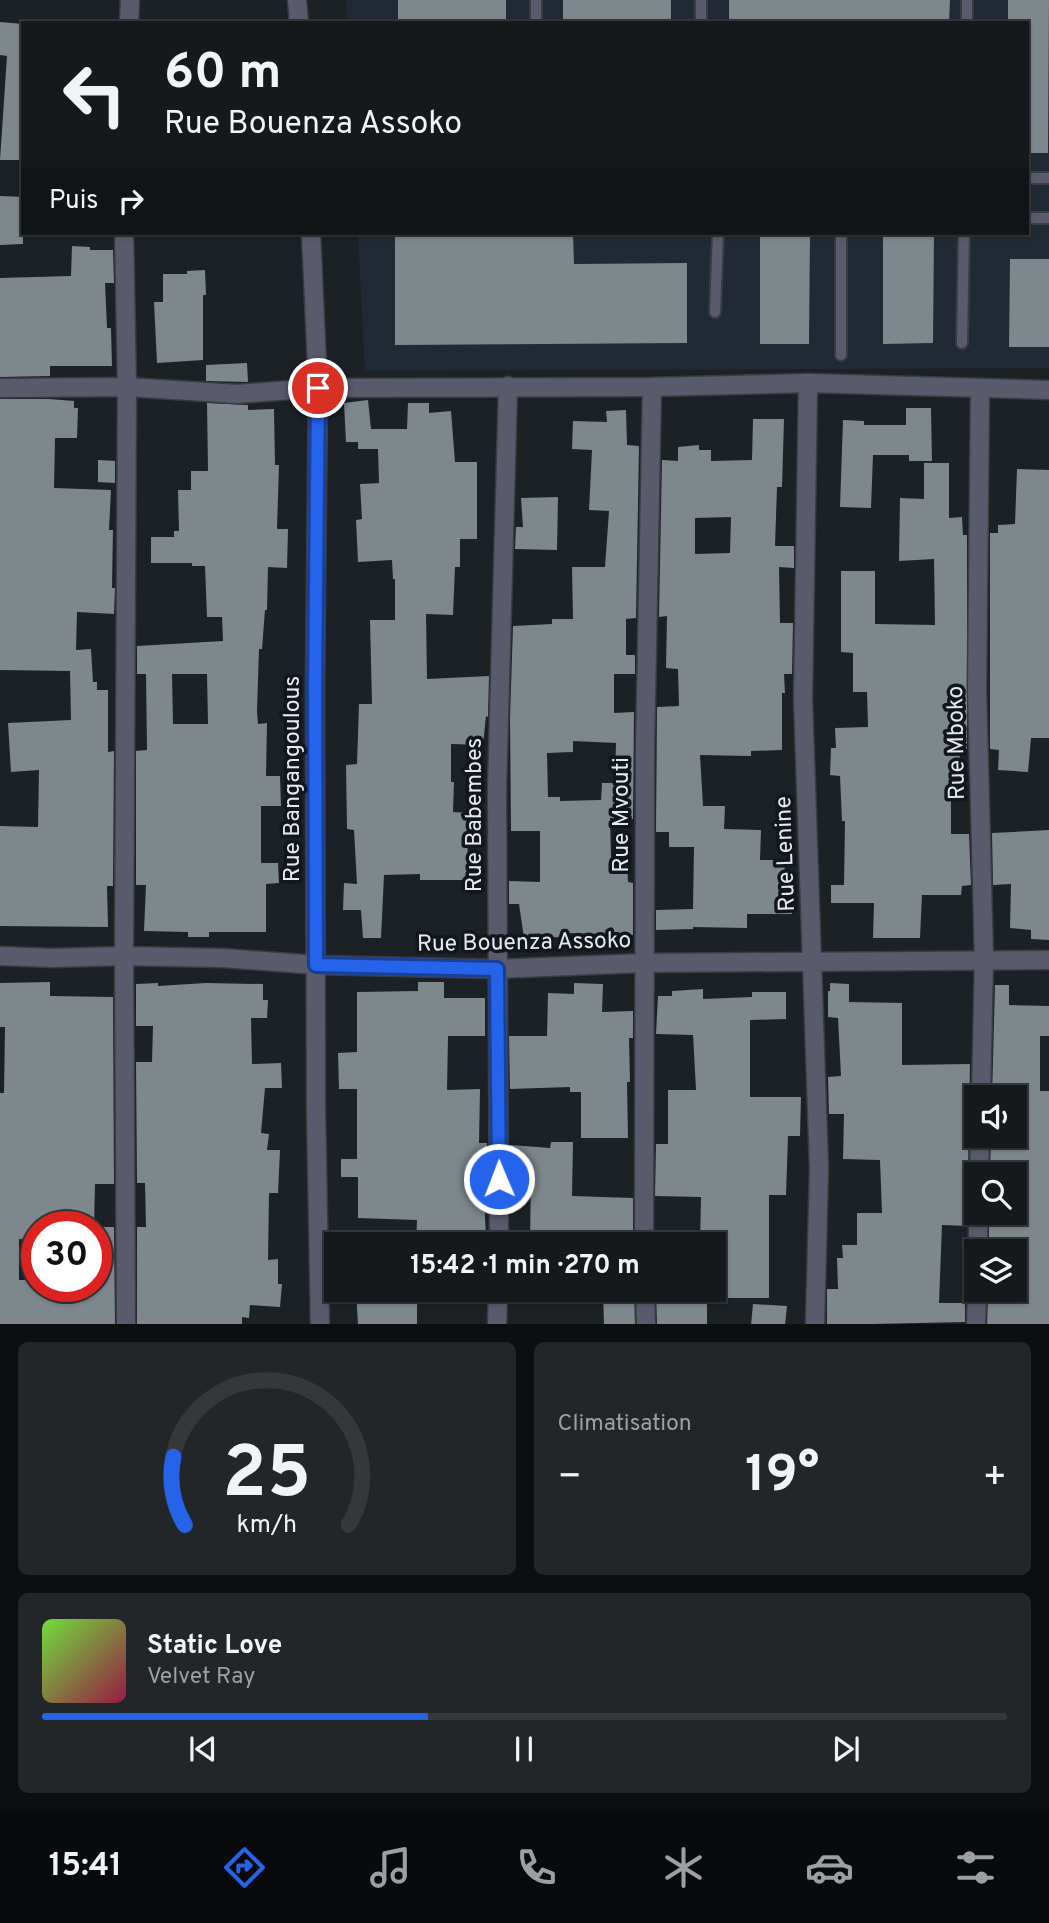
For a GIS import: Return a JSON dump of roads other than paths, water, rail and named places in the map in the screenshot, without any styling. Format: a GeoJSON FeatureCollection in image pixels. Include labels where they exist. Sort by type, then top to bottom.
{"type":"FeatureCollection","features":[{"type":"Feature","properties":{"kind":"street"},"geometry":{"type":"LineString","coordinates":[[129,21],[130,0]]}},
{"type":"Feature","properties":{"kind":"street"},"geometry":{"type":"LineString","coordinates":[[297,0],[299,21]]}},
{"type":"Feature","properties":{"kind":"street"},"geometry":{"type":"LineString","coordinates":[[124,235],[127,387],[124,956],[126,1324]]}},
{"type":"Feature","properties":{"kind":"street","name":"Rue Bangangoulous"},"geometry":{"type":"LineString","coordinates":[[312,235],[318,388],[315,687],[316,1111],[320,1324]]}},
{"type":"Feature","properties":{"kind":"street"},"geometry":{"type":"LineString","coordinates":[[0,388],[127,387],[237,394],[318,388],[652,387],[808,383],[1049,390]]}},
{"type":"Feature","properties":{"kind":"street","name":"Rue Lenine"},"geometry":{"type":"LineString","coordinates":[[808,383],[803,699],[818,1168],[815,1324]]}},
{"type":"Feature","properties":{"kind":"street","name":"Rue Babembes"},"geometry":{"type":"LineString","coordinates":[[499,1232],[497,790],[508,386]]}},
{"type":"Feature","properties":{"kind":"street","name":"Rue Mvouti"},"geometry":{"type":"LineString","coordinates":[[644,1232],[645,749],[652,387]]}},
{"type":"Feature","properties":{"kind":"street","name":"Rue Mboko"},"geometry":{"type":"LineString","coordinates":[[980,388],[977,689],[984,960],[981,1085]]}},
{"type":"Feature","properties":{"kind":"street","name":"Rue Bouenza Assoko"},"geometry":{"type":"LineString","coordinates":[[0,956],[223,958],[316,965],[497,969],[812,961],[1049,960]]}},
{"type":"Feature","properties":{"kind":"street"},"geometry":{"type":"LineString","coordinates":[[497,1324],[498,1302]]}},
{"type":"Feature","properties":{"kind":"street"},"geometry":{"type":"LineString","coordinates":[[645,1302],[646,1324]]}},
{"type":"Feature","properties":{"kind":"street"},"geometry":{"type":"LineString","coordinates":[[976,1324],[977,1302]]}},
{"type":"Feature","properties":{"kind":"lane"},"geometry":{"type":"LineString","coordinates":[[536,0],[536,21]]}},
{"type":"Feature","properties":{"kind":"lane"},"geometry":{"type":"LineString","coordinates":[[701,0],[701,21]]}},
{"type":"Feature","properties":{"kind":"lane"},"geometry":{"type":"LineString","coordinates":[[967,0],[967,21]]}},
{"type":"Feature","properties":{"kind":"lane"},"geometry":{"type":"LineString","coordinates":[[1029,178],[1049,178]]}},
{"type":"Feature","properties":{"kind":"lane"},"geometry":{"type":"LineString","coordinates":[[1029,218],[1049,218]]}},
{"type":"Feature","properties":{"kind":"lane"},"geometry":{"type":"LineString","coordinates":[[715,312],[718,235]]}},
{"type":"Feature","properties":{"kind":"lane"},"geometry":{"type":"LineString","coordinates":[[841,235],[841,355]]}},
{"type":"Feature","properties":{"kind":"lane"},"geometry":{"type":"LineString","coordinates":[[962,343],[964,235]]}}]}
